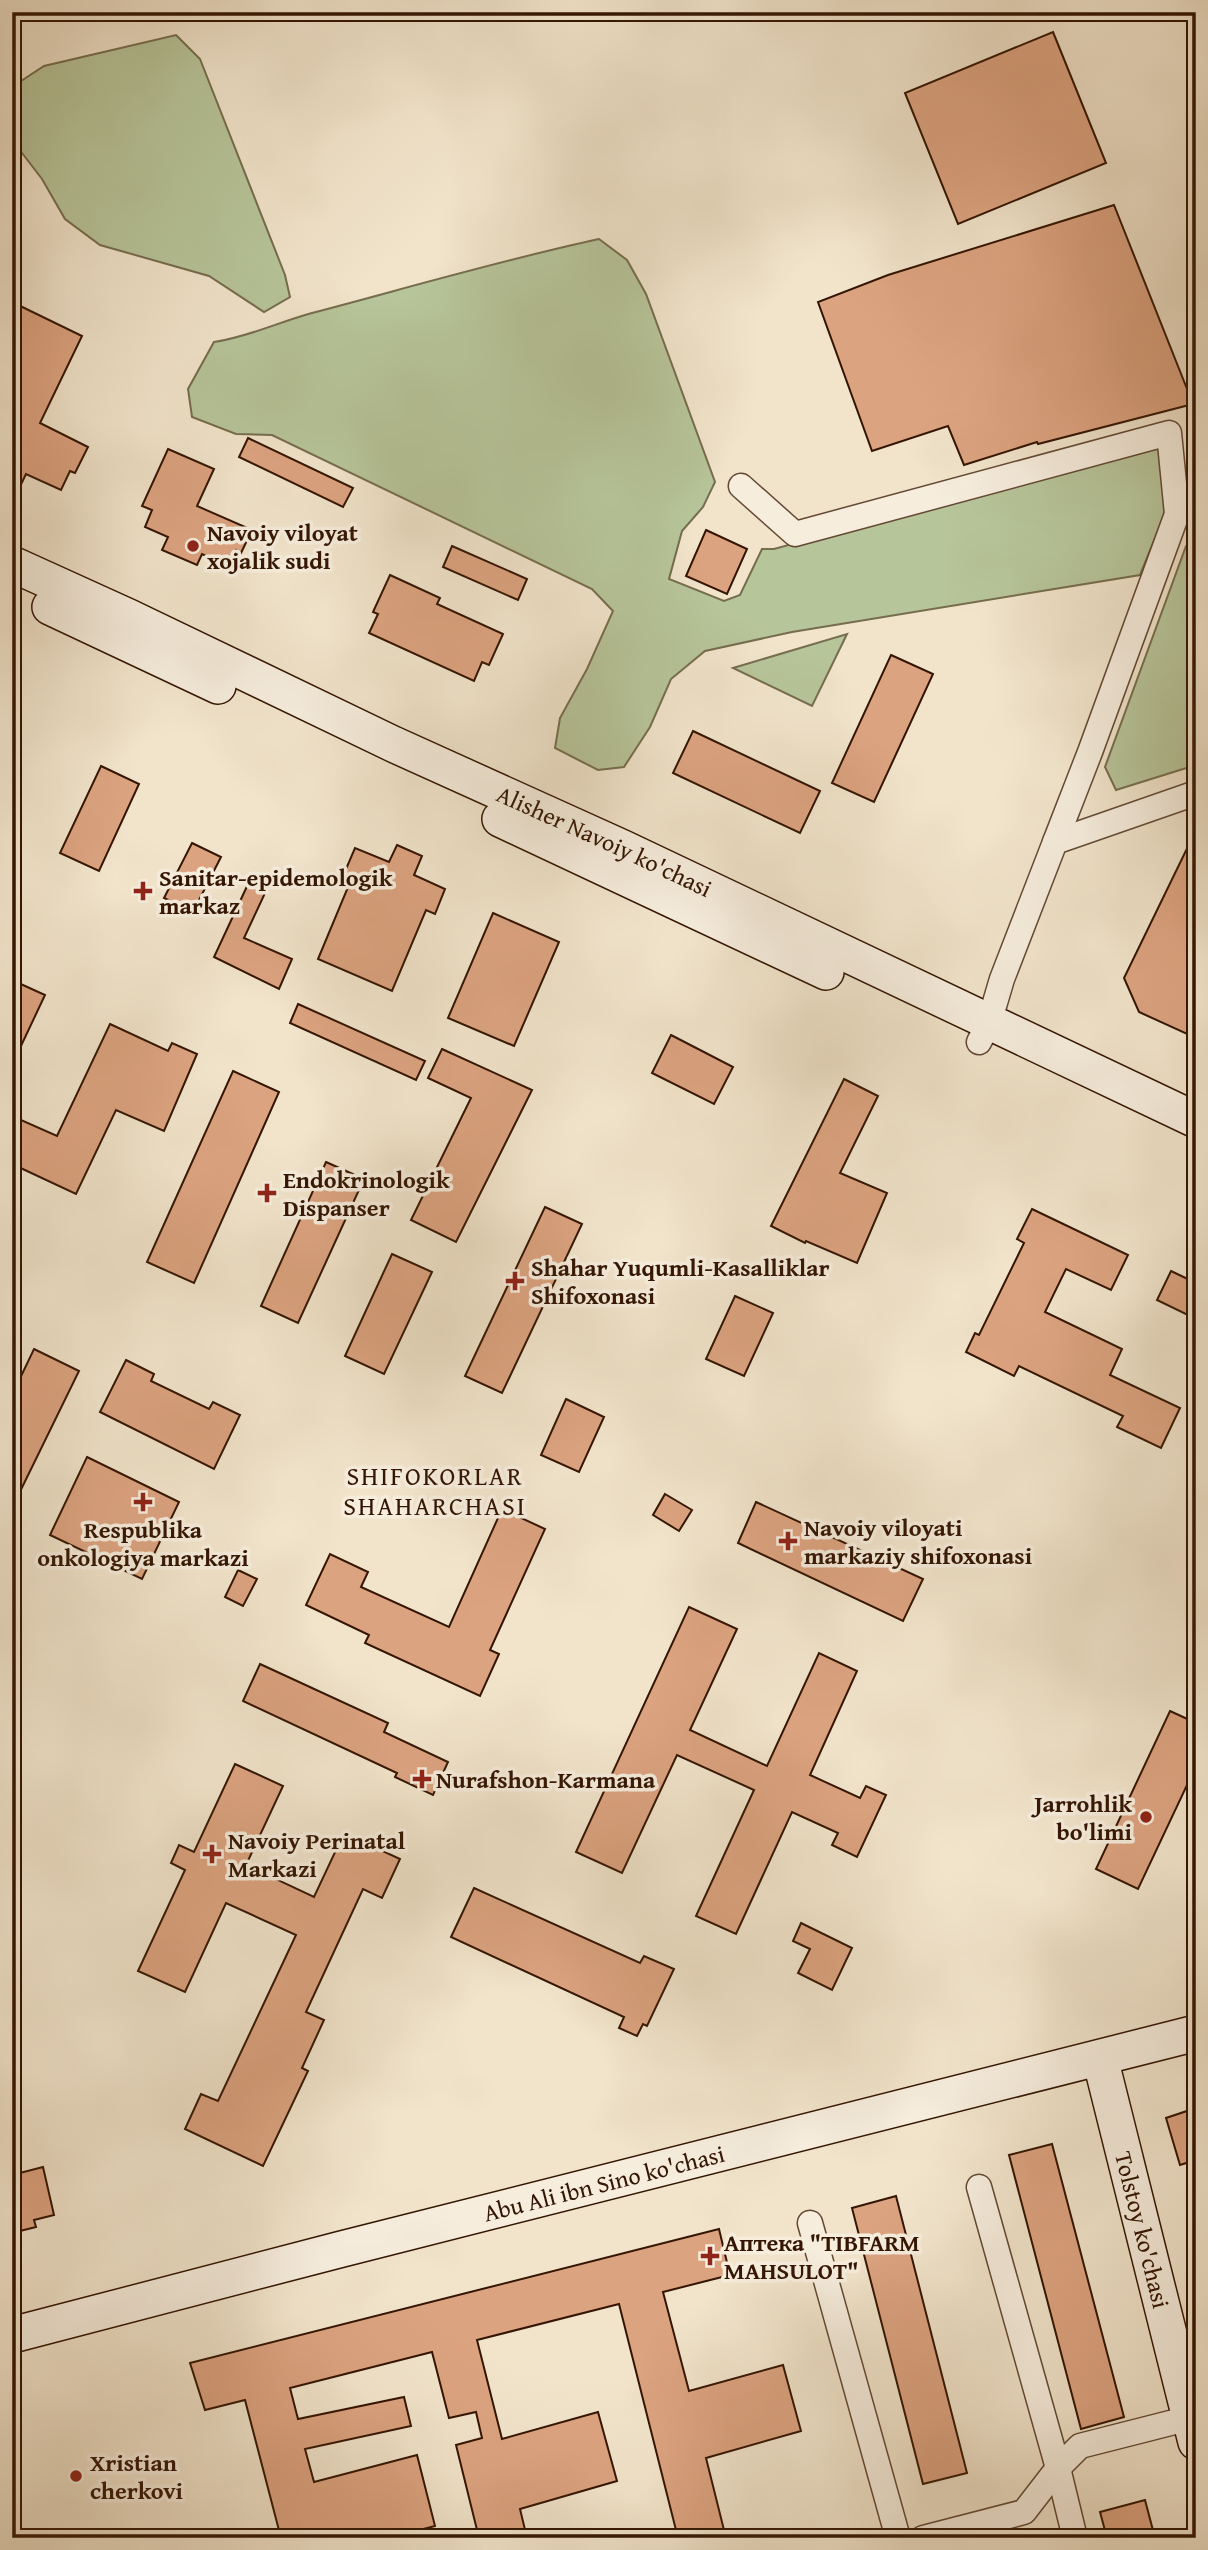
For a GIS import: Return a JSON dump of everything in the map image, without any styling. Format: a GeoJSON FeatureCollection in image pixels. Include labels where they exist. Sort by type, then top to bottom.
{"type":"FeatureCollection","features":[{"type":"Feature","properties":{"kind":"street"},"geometry":{"type":"LineString","coordinates":[[741,486],[795,534],[1169,433],[1177,514],[984,1032]]}},
{"type":"Feature","properties":{"kind":"street","name":"Alisher Navoiy ko'chasi"},"geometry":{"type":"LineString","coordinates":[[12,564],[393,744],[623,848],[984,1032],[1196,1144]]}},
{"type":"Feature","properties":{"kind":"street","name":"Alisher Navoiy ko'chasi"},"geometry":{"type":"LineString","coordinates":[[12,589],[984,1032],[1196,1121]]}},
{"type":"Feature","properties":{"kind":"street"},"geometry":{"type":"LineString","coordinates":[[1055,842],[1196,793]]}},
{"type":"Feature","properties":{"kind":"street","name":"Abu Ali ibn Sino ko'chasi"},"geometry":{"type":"LineString","coordinates":[[12,2352],[1102,2067],[1196,2033]]}},
{"type":"Feature","properties":{"kind":"street","name":"Abu Ali ibn Sino ko'chasi"},"geometry":{"type":"LineString","coordinates":[[12,2335],[356,2246],[1102,2067],[1196,2051]]}},
{"type":"Feature","properties":{"kind":"street","name":"Tolstoy ko'chasi"},"geometry":{"type":"LineString","coordinates":[[1102,2067],[1193,2430]]}},
{"type":"Feature","properties":{"kind":"street"},"geometry":{"type":"LineString","coordinates":[[979,2187],[1075,2538]]}},
{"type":"Feature","properties":{"kind":"street"},"geometry":{"type":"LineString","coordinates":[[810,2223],[898,2538]]}},
{"type":"Feature","properties":{"kind":"street"},"geometry":{"type":"LineString","coordinates":[[923,2538],[1024,2512],[1058,2468],[1080,2446],[1193,2430]]}},
{"type":"Feature","properties":{"kind":"green space"},"geometry":{"type":"Polygon","coordinates":[[[176,35],[200,59],[285,275],[290,297],[264,312],[209,276],[100,245],[65,219],[42,179],[12,140],[12,87],[44,66],[176,35]]]}},
{"type":"Feature","properties":{"kind":"green space"},"geometry":{"type":"Polygon","coordinates":[[[599,239],[627,260],[646,294],[715,482],[703,507],[682,531],[669,579],[724,601],[740,595],[762,549],[774,549],[1146,447],[1160,448],[1165,514],[1140,575],[792,632],[705,651],[671,679],[650,727],[624,767],[598,770],[555,748],[560,718],[587,669],[613,611],[592,589],[272,435],[236,434],[192,417],[188,389],[214,342],[239,337],[312,313],[599,239]]]}},
{"type":"Feature","properties":{"kind":"green space"},"geometry":{"type":"Polygon","coordinates":[[[1196,544],[1196,765],[1116,790],[1105,767],[1186,546],[1196,544]]]}},
{"type":"Feature","properties":{"kind":"green space"},"geometry":{"type":"Polygon","coordinates":[[[847,634],[812,706],[733,668],[847,634]]]}},
{"type":"Feature","properties":{"kind":"building"},"geometry":{"type":"Polygon","coordinates":[[[1053,32],[1106,163],[958,224],[905,93],[1053,32]]]}},
{"type":"Feature","properties":{"kind":"building"},"geometry":{"type":"Polygon","coordinates":[[[1114,205],[1193,404],[1038,444],[1037,442],[964,465],[948,426],[872,451],[818,302],[888,275],[1114,205]]]}},
{"type":"Feature","properties":{"kind":"building"},"geometry":{"type":"Polygon","coordinates":[[[12,302],[82,336],[40,423],[88,447],[75,473],[70,471],[61,490],[26,474],[12,503],[12,302]]]}},
{"type":"Feature","properties":{"kind":"building"},"geometry":{"type":"Polygon","coordinates":[[[248,438],[353,488],[343,507],[239,457],[248,438]]]}},
{"type":"Feature","properties":{"kind":"building"},"geometry":{"type":"Polygon","coordinates":[[[168,449],[214,469],[197,506],[252,530],[241,553],[236,550],[229,566],[202,554],[197,565],[162,550],[168,537],[145,527],[152,510],[142,506],[168,449]]]}},
{"type":"Feature","properties":{"kind":"building"},"geometry":{"type":"Polygon","coordinates":[[[706,530],[747,549],[727,594],[686,576],[706,530]]]}},
{"type":"Feature","properties":{"kind":"building"},"geometry":{"type":"Polygon","coordinates":[[[452,546],[527,579],[518,600],[443,567],[452,546]]]}},
{"type":"Feature","properties":{"kind":"building"},"geometry":{"type":"Polygon","coordinates":[[[390,575],[440,598],[437,604],[503,634],[489,665],[482,662],[474,681],[369,633],[378,614],[373,612],[390,575]]]}},
{"type":"Feature","properties":{"kind":"building"},"geometry":{"type":"Polygon","coordinates":[[[891,655],[933,674],[874,802],[832,783],[891,655]]]}},
{"type":"Feature","properties":{"kind":"building"},"geometry":{"type":"Polygon","coordinates":[[[693,731],[820,791],[800,833],[673,773],[693,731]]]}},
{"type":"Feature","properties":{"kind":"building"},"geometry":{"type":"Polygon","coordinates":[[[101,766],[139,784],[99,871],[60,853],[101,766]]]}},
{"type":"Feature","properties":{"kind":"building"},"geometry":{"type":"Polygon","coordinates":[[[1196,830],[1196,953],[1193,959],[1196,965],[1196,1038],[1139,1012],[1124,978],[1196,830]]]}},
{"type":"Feature","properties":{"kind":"building"},"geometry":{"type":"Polygon","coordinates":[[[192,843],[221,857],[193,912],[164,898],[192,843]]]}},
{"type":"Feature","properties":{"kind":"building"},"geometry":{"type":"Polygon","coordinates":[[[397,845],[422,856],[414,875],[445,889],[435,914],[426,910],[392,991],[318,959],[351,880],[343,876],[355,848],[389,862],[397,845]]]}},
{"type":"Feature","properties":{"kind":"building"},"geometry":{"type":"Polygon","coordinates":[[[249,882],[266,891],[244,938],[292,959],[279,989],[214,957],[249,882]]]}},
{"type":"Feature","properties":{"kind":"building"},"geometry":{"type":"Polygon","coordinates":[[[493,913],[559,942],[514,1046],[448,1018],[493,913]]]}},
{"type":"Feature","properties":{"kind":"building"},"geometry":{"type":"Polygon","coordinates":[[[12,980],[45,995],[12,1065],[12,980]]]}},
{"type":"Feature","properties":{"kind":"building"},"geometry":{"type":"Polygon","coordinates":[[[298,1004],[425,1061],[416,1080],[290,1023],[298,1004]]]}},
{"type":"Feature","properties":{"kind":"building"},"geometry":{"type":"Polygon","coordinates":[[[110,1024],[168,1051],[172,1043],[197,1054],[164,1131],[116,1110],[76,1194],[12,1164],[12,1116],[57,1136],[110,1024]]]}},
{"type":"Feature","properties":{"kind":"building"},"geometry":{"type":"Polygon","coordinates":[[[671,1035],[733,1067],[714,1104],[652,1073],[671,1035]]]}},
{"type":"Feature","properties":{"kind":"building"},"geometry":{"type":"Polygon","coordinates":[[[442,1049],[532,1090],[456,1242],[411,1220],[471,1098],[428,1078],[442,1049]]]}},
{"type":"Feature","properties":{"kind":"building"},"geometry":{"type":"Polygon","coordinates":[[[233,1071],[279,1092],[194,1283],[147,1262],[233,1071]]]}},
{"type":"Feature","properties":{"kind":"building"},"geometry":{"type":"Polygon","coordinates":[[[844,1079],[878,1096],[840,1173],[887,1193],[857,1263],[806,1241],[805,1243],[771,1226],[844,1079]]]}},
{"type":"Feature","properties":{"kind":"building"},"geometry":{"type":"Polygon","coordinates":[[[326,1162],[364,1179],[298,1323],[261,1306],[326,1162]]]}},
{"type":"Feature","properties":{"kind":"building"},"geometry":{"type":"Polygon","coordinates":[[[545,1207],[582,1224],[502,1393],[465,1376],[545,1207]]]}},
{"type":"Feature","properties":{"kind":"building"},"geometry":{"type":"Polygon","coordinates":[[[1032,1209],[1128,1255],[1111,1290],[1066,1269],[1045,1312],[1122,1349],[1110,1375],[1180,1408],[1161,1448],[1117,1427],[1123,1416],[1019,1366],[1014,1376],[966,1352],[975,1333],[979,1335],[1024,1243],[1017,1239],[1032,1209]]]}},
{"type":"Feature","properties":{"kind":"building"},"geometry":{"type":"Polygon","coordinates":[[[392,1254],[432,1272],[384,1374],[345,1356],[392,1254]]]}},
{"type":"Feature","properties":{"kind":"building"},"geometry":{"type":"Polygon","coordinates":[[[1171,1271],[1196,1283],[1196,1319],[1157,1300],[1171,1271]]]}},
{"type":"Feature","properties":{"kind":"building"},"geometry":{"type":"Polygon","coordinates":[[[735,1296],[773,1313],[744,1376],[706,1359],[735,1296]]]}},
{"type":"Feature","properties":{"kind":"building"},"geometry":{"type":"Polygon","coordinates":[[[34,1349],[79,1371],[12,1508],[12,1395],[34,1349]]]}},
{"type":"Feature","properties":{"kind":"building"},"geometry":{"type":"Polygon","coordinates":[[[126,1360],[154,1374],[151,1381],[209,1409],[213,1402],[240,1415],[214,1469],[100,1412],[126,1360]]]}},
{"type":"Feature","properties":{"kind":"building"},"geometry":{"type":"Polygon","coordinates":[[[566,1399],[604,1417],[579,1472],[541,1455],[566,1399]]]}},
{"type":"Feature","properties":{"kind":"building"},"geometry":{"type":"Polygon","coordinates":[[[87,1457],[179,1502],[142,1579],[50,1535],[87,1457]]]}},
{"type":"Feature","properties":{"kind":"building"},"geometry":{"type":"Polygon","coordinates":[[[665,1494],[692,1510],[679,1531],[653,1515],[665,1494]]]}},
{"type":"Feature","properties":{"kind":"building"},"geometry":{"type":"Polygon","coordinates":[[[756,1502],[923,1579],[903,1621],[738,1543],[756,1502]]]}},
{"type":"Feature","properties":{"kind":"building"},"geometry":{"type":"Polygon","coordinates":[[[502,1509],[545,1529],[490,1650],[499,1654],[480,1696],[365,1643],[369,1635],[306,1605],[330,1554],[368,1572],[361,1587],[449,1627],[502,1509]]]}},
{"type":"Feature","properties":{"kind":"building"},"geometry":{"type":"Polygon","coordinates":[[[238,1570],[257,1579],[243,1606],[225,1597],[238,1570]]]}},
{"type":"Feature","properties":{"kind":"building"},"geometry":{"type":"Polygon","coordinates":[[[689,1607],[737,1629],[690,1730],[767,1766],[819,1653],[857,1671],[810,1775],[860,1798],[866,1786],[886,1795],[857,1857],[832,1845],[838,1833],[792,1812],[736,1934],[696,1916],[754,1790],[677,1755],[622,1873],[576,1852],[689,1607]]]}},
{"type":"Feature","properties":{"kind":"building"},"geometry":{"type":"Polygon","coordinates":[[[260,1664],[388,1723],[384,1732],[448,1762],[433,1795],[395,1777],[397,1773],[243,1701],[260,1664]]]}},
{"type":"Feature","properties":{"kind":"building","name":"Jarrohlik bo'limi"},"geometry":{"type":"Polygon","coordinates":[[[1170,1711],[1196,1723],[1196,1766],[1138,1889],[1096,1869],[1170,1711]]]}},
{"type":"Feature","properties":{"kind":"building"},"geometry":{"type":"Polygon","coordinates":[[[235,1764],[283,1786],[246,1865],[314,1897],[344,1833],[400,1859],[382,1898],[363,1889],[306,2012],[324,2020],[302,2068],[308,2071],[263,2166],[185,2129],[201,2094],[218,2101],[296,1935],[226,1903],[185,1992],[138,1971],[185,1870],[171,1863],[179,1845],[194,1852],[235,1764]]]}},
{"type":"Feature","properties":{"kind":"building"},"geometry":{"type":"Polygon","coordinates":[[[474,1888],[640,1963],[644,1956],[674,1969],[647,2026],[643,2024],[637,2036],[619,2028],[624,2017],[451,1937],[474,1888]]]}},
{"type":"Feature","properties":{"kind":"building"},"geometry":{"type":"Polygon","coordinates":[[[801,1923],[852,1948],[832,1990],[798,1973],[810,1949],[793,1941],[801,1923]]]}},
{"type":"Feature","properties":{"kind":"building"},"geometry":{"type":"Polygon","coordinates":[[[1196,2108],[1196,2160],[1180,2165],[1166,2118],[1196,2108]]]}},
{"type":"Feature","properties":{"kind":"building"},"geometry":{"type":"Polygon","coordinates":[[[1052,2144],[1124,2417],[1081,2429],[1009,2155],[1052,2144]]]}},
{"type":"Feature","properties":{"kind":"building"},"geometry":{"type":"Polygon","coordinates":[[[43,2167],[54,2215],[34,2220],[36,2227],[12,2233],[12,2175],[43,2167]]]}},
{"type":"Feature","properties":{"kind":"building"},"geometry":{"type":"Polygon","coordinates":[[[896,2196],[967,2473],[923,2484],[852,2208],[896,2196]]]}},
{"type":"Feature","properties":{"kind":"building"},"geometry":{"type":"Polygon","coordinates":[[[719,2229],[730,2275],[663,2292],[689,2391],[783,2365],[801,2431],[706,2458],[726,2538],[678,2538],[619,2304],[477,2340],[502,2439],[598,2412],[617,2481],[520,2509],[527,2538],[479,2538],[456,2445],[482,2438],[476,2412],[449,2418],[432,2352],[290,2388],[298,2419],[404,2397],[411,2426],[305,2449],[314,2482],[417,2455],[435,2526],[389,2538],[281,2538],[245,2400],[205,2410],[190,2363],[719,2229]]]}},
{"type":"Feature","properties":{"kind":"building"},"geometry":{"type":"Polygon","coordinates":[[[1145,2500],[1155,2538],[1107,2538],[1100,2512],[1145,2500]]]}},
{"type":"Feature","properties":{"kind":"place","name":"Navoiy viloyat xojalik sudi"},"geometry":{"type":"Point","coordinates":[193,546]}},
{"type":"Feature","properties":{"kind":"place","name":"Sanitar-epidemologik markaz"},"geometry":{"type":"Point","coordinates":[143,891]}},
{"type":"Feature","properties":{"kind":"place","name":"Endokrinologik Dispanser"},"geometry":{"type":"Point","coordinates":[267,1193]}},
{"type":"Feature","properties":{"kind":"place","name":"Shahar Yuqumli-Kasalliklar Shifoxonasi"},"geometry":{"type":"Point","coordinates":[515,1281]}},
{"type":"Feature","properties":{"kind":"place","name":"Respublika onkologiya markazi"},"geometry":{"type":"Point","coordinates":[143,1502]}},
{"type":"Feature","properties":{"kind":"place","name":"Navoiy viloyati markaziy shifoxonasi"},"geometry":{"type":"Point","coordinates":[788,1541]}},
{"type":"Feature","properties":{"kind":"place","name":"Nurafshon-Karmana"},"geometry":{"type":"Point","coordinates":[422,1779]}},
{"type":"Feature","properties":{"kind":"place","name":"Jarrohlik bo'limi"},"geometry":{"type":"Point","coordinates":[1146,1817]}},
{"type":"Feature","properties":{"kind":"place","name":"Navoiy Perinatal Markazi"},"geometry":{"type":"Point","coordinates":[212,1854]}},
{"type":"Feature","properties":{"kind":"place","name":"Аптека \"TIBFARM MAHSULOT\""},"geometry":{"type":"Point","coordinates":[710,2256]}},
{"type":"Feature","properties":{"kind":"place","name":"Xristian cherkovi"},"geometry":{"type":"Point","coordinates":[76,2476]}},
{"type":"Feature","properties":{"kind":"district","name":"SHIFOKORLAR SHAHARCHASI"},"geometry":{"type":"Point","coordinates":[435,1490]}}]}
